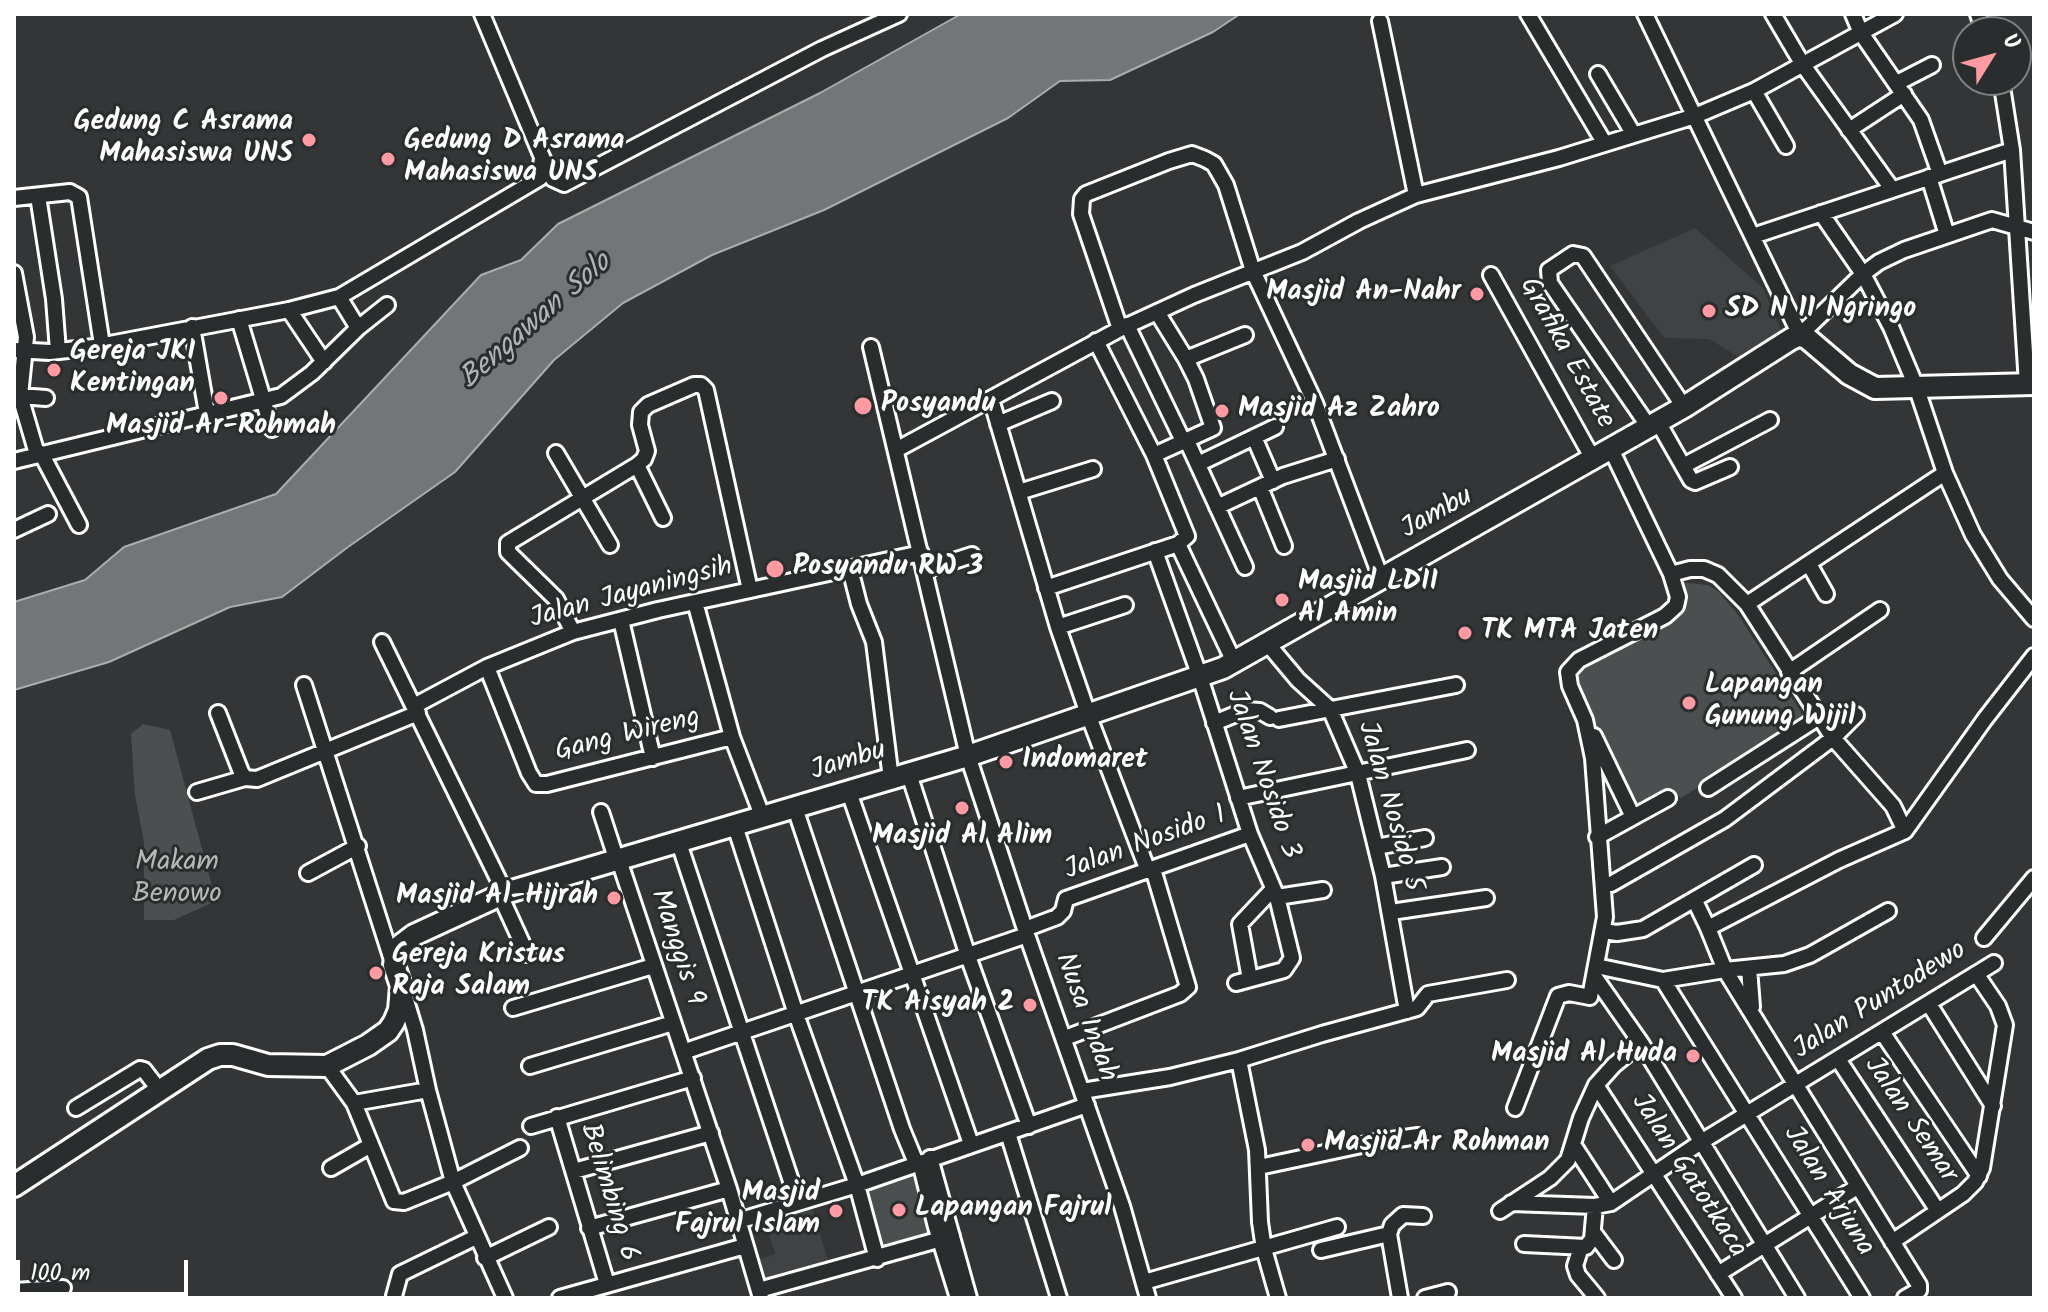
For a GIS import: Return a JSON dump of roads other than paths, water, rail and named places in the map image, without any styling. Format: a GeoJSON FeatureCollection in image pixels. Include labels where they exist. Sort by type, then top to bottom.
{"type":"FeatureCollection","features":[{"type":"Feature","properties":{"kind":"street"},"geometry":{"type":"LineString","coordinates":[[482,14],[542,157],[557,183],[572,182],[783,68],[899,14]]}},
{"type":"Feature","properties":{"kind":"street"},"geometry":{"type":"LineString","coordinates":[[1528,14],[1605,144]]}},
{"type":"Feature","properties":{"kind":"street"},"geometry":{"type":"LineString","coordinates":[[1645,14],[1800,335],[1862,383],[1875,388],[2031,384],[2012,150],[2004,96]]}},
{"type":"Feature","properties":{"kind":"street"},"geometry":{"type":"LineString","coordinates":[[1773,14],[1803,65],[1892,189]]}},
{"type":"Feature","properties":{"kind":"street"},"geometry":{"type":"LineString","coordinates":[[1853,14],[1861,33],[1921,120],[1947,235]]}},
{"type":"Feature","properties":{"kind":"street"},"geometry":{"type":"LineString","coordinates":[[896,450],[1124,327],[1302,252],[1416,195],[1605,144],[1695,116],[1754,91],[1895,14]]}},
{"type":"Feature","properties":{"kind":"street"},"geometry":{"type":"LineString","coordinates":[[1380,21],[1416,195]]}},
{"type":"Feature","properties":{"kind":"street"},"geometry":{"type":"LineString","coordinates":[[1849,130],[1932,65]]}},
{"type":"Feature","properties":{"kind":"street"},"geometry":{"type":"LineString","coordinates":[[1598,74],[1634,135]]}},
{"type":"Feature","properties":{"kind":"street"},"geometry":{"type":"LineString","coordinates":[[1754,91],[1786,146]]}},
{"type":"Feature","properties":{"kind":"street"},"geometry":{"type":"LineString","coordinates":[[1753,236],[2012,150]]}},
{"type":"Feature","properties":{"kind":"street"},"geometry":{"type":"LineString","coordinates":[[1245,567],[1198,464],[1124,327],[1081,214],[1080,204],[1086,194],[1192,154],[1214,164],[1222,177],[1253,271],[1315,403],[1381,578]]}},
{"type":"Feature","properties":{"kind":"street"},"geometry":{"type":"LineString","coordinates":[[20,350],[58,351],[102,345],[289,310],[339,297],[540,178],[542,157]]}},
{"type":"Feature","properties":{"kind":"street"},"geometry":{"type":"LineString","coordinates":[[14,198],[70,192],[79,197],[102,345]]}},
{"type":"Feature","properties":{"kind":"street"},"geometry":{"type":"LineString","coordinates":[[38,196],[54,299],[58,351]]}},
{"type":"Feature","properties":{"kind":"street"},"geometry":{"type":"LineString","coordinates":[[1821,213],[1863,274],[1891,327],[1917,389],[1945,473],[1973,535],[2000,579],[2034,618]]}},
{"type":"Feature","properties":{"kind":"street"},"geometry":{"type":"LineString","coordinates":[[1800,335],[1863,274],[1904,250],[1992,220],[2034,232]]}},
{"type":"Feature","properties":{"kind":"street"},"geometry":{"type":"LineString","coordinates":[[1684,407],[1583,256],[1573,254],[1549,270],[1550,283],[1691,480],[1695,482],[1730,467]]}},
{"type":"Feature","properties":{"kind":"street"},"geometry":{"type":"LineString","coordinates":[[14,273],[26,337],[20,350],[20,396],[39,454],[79,525]]}},
{"type":"Feature","properties":{"kind":"street","name":"Grafika Estate"},"geometry":{"type":"LineString","coordinates":[[1491,275],[1602,454],[1671,574]]}},
{"type":"Feature","properties":{"kind":"street"},"geometry":{"type":"LineString","coordinates":[[339,297],[358,328]]}},
{"type":"Feature","properties":{"kind":"street"},"geometry":{"type":"LineString","coordinates":[[14,461],[285,393],[387,305]]}},
{"type":"Feature","properties":{"kind":"street"},"geometry":{"type":"LineString","coordinates":[[289,310],[324,362]]}},
{"type":"Feature","properties":{"kind":"street"},"geometry":{"type":"LineString","coordinates":[[1154,455],[1211,430],[1213,424],[1186,359],[1157,312]]}},
{"type":"Feature","properties":{"kind":"street"},"geometry":{"type":"LineString","coordinates":[[239,319],[272,429]]}},
{"type":"Feature","properties":{"kind":"street"},"geometry":{"type":"LineString","coordinates":[[192,327],[207,413]]}},
{"type":"Feature","properties":{"kind":"street"},"geometry":{"type":"LineString","coordinates":[[1186,359],[1245,335]]}},
{"type":"Feature","properties":{"kind":"street","name":"Jambu"},"geometry":{"type":"LineString","coordinates":[[394,965],[397,948],[404,941],[502,894],[968,756],[1200,677],[1234,662],[1654,425],[1800,335]]}},
{"type":"Feature","properties":{"kind":"street"},"geometry":{"type":"LineString","coordinates":[[1046,588],[1185,540],[1186,532],[1154,455],[1096,341]]}},
{"type":"Feature","properties":{"kind":"street","name":"Nusa Indah"},"geometry":{"type":"LineString","coordinates":[[871,347],[968,756],[1122,1206],[1148,1298]]}},
{"type":"Feature","properties":{"kind":"street"},"geometry":{"type":"LineString","coordinates":[[573,632],[556,599],[506,547],[545,519],[644,459],[647,451],[640,425],[641,412],[648,405],[694,385],[704,386],[750,590]]}},
{"type":"Feature","properties":{"kind":"street"},"geometry":{"type":"LineString","coordinates":[[20,396],[46,398]]}},
{"type":"Feature","properties":{"kind":"street"},"geometry":{"type":"LineString","coordinates":[[991,399],[1058,627],[1088,714],[1150,870],[1188,987],[1180,994],[1065,1038]]}},
{"type":"Feature","properties":{"kind":"street"},"geometry":{"type":"LineString","coordinates":[[998,424],[1052,401]]}},
{"type":"Feature","properties":{"kind":"street"},"geometry":{"type":"LineString","coordinates":[[1683,466],[1770,420]]}},
{"type":"Feature","properties":{"kind":"street"},"geometry":{"type":"LineString","coordinates":[[1198,464],[1275,427]]}},
{"type":"Feature","properties":{"kind":"street"},"geometry":{"type":"LineString","coordinates":[[1254,437],[1284,546]]}},
{"type":"Feature","properties":{"kind":"street"},"geometry":{"type":"LineString","coordinates":[[556,453],[610,545]]}},
{"type":"Feature","properties":{"kind":"street"},"geometry":{"type":"LineString","coordinates":[[1217,507],[1266,484],[1337,459]]}},
{"type":"Feature","properties":{"kind":"street"},"geometry":{"type":"LineString","coordinates":[[637,465],[663,518]]}},
{"type":"Feature","properties":{"kind":"street"},"geometry":{"type":"LineString","coordinates":[[1019,492],[1093,469]]}},
{"type":"Feature","properties":{"kind":"street"},"geometry":{"type":"LineString","coordinates":[[1747,604],[1945,473]]}},
{"type":"Feature","properties":{"kind":"street"},"geometry":{"type":"LineString","coordinates":[[14,530],[66,502]]}},
{"type":"Feature","properties":{"kind":"street"},"geometry":{"type":"LineString","coordinates":[[1178,544],[1234,662]]}},
{"type":"Feature","properties":{"kind":"street","name":"Jalan Nosido 3"},"geometry":{"type":"LineString","coordinates":[[1155,551],[1200,677],[1250,834],[1275,893],[1290,947],[1291,963],[1284,970],[1243,981],[1240,924],[1275,893]]}},
{"type":"Feature","properties":{"kind":"street","name":"Jalan Jayaningsih"},"geometry":{"type":"LineString","coordinates":[[197,792],[245,778],[257,779],[327,752],[416,710],[487,667],[573,632],[921,553]]}},
{"type":"Feature","properties":{"kind":"street"},"geometry":{"type":"LineString","coordinates":[[926,570],[972,555]]}},
{"type":"Feature","properties":{"kind":"street"},"geometry":{"type":"LineString","coordinates":[[1809,564],[1826,594]]}},
{"type":"Feature","properties":{"kind":"street"},"geometry":{"type":"LineString","coordinates":[[850,569],[874,642],[900,776],[1029,1126]]}},
{"type":"Feature","properties":{"kind":"street"},"geometry":{"type":"LineString","coordinates":[[1633,817],[1587,726],[1570,686],[1568,672],[1579,660],[1672,611],[1678,597],[1671,574],[1704,569],[1718,575],[1747,604],[1833,738],[1893,806],[1905,831]]}},
{"type":"Feature","properties":{"kind":"street"},"geometry":{"type":"LineString","coordinates":[[695,602],[732,737],[763,818]]}},
{"type":"Feature","properties":{"kind":"street"},"geometry":{"type":"LineString","coordinates":[[1058,627],[1125,605]]}},
{"type":"Feature","properties":{"kind":"street"},"geometry":{"type":"LineString","coordinates":[[1789,672],[1880,610]]}},
{"type":"Feature","properties":{"kind":"street"},"geometry":{"type":"LineString","coordinates":[[621,620],[653,758]]}},
{"type":"Feature","properties":{"kind":"street"},"geometry":{"type":"LineString","coordinates":[[382,642],[502,894],[527,954]]}},
{"type":"Feature","properties":{"kind":"street","name":"Jalan Nosido 5"},"geometry":{"type":"LineString","coordinates":[[1267,643],[1298,680],[1330,709],[1358,774],[1391,912],[1407,1011]]}},
{"type":"Feature","properties":{"kind":"street"},"geometry":{"type":"LineString","coordinates":[[1708,928],[1839,860],[1905,831],[2034,656]]}},
{"type":"Feature","properties":{"kind":"street","name":"Gang Wireng"},"geometry":{"type":"LineString","coordinates":[[487,667],[536,784],[547,784],[732,737]]}},
{"type":"Feature","properties":{"kind":"street"},"geometry":{"type":"LineString","coordinates":[[304,685],[415,1030],[453,1182],[502,1297]]}},
{"type":"Feature","properties":{"kind":"street"},"geometry":{"type":"LineString","coordinates":[[1214,723],[1246,710],[1260,711],[1275,718],[1456,685]]}},
{"type":"Feature","properties":{"kind":"street"},"geometry":{"type":"LineString","coordinates":[[218,713],[245,778]]}},
{"type":"Feature","properties":{"kind":"street"},"geometry":{"type":"LineString","coordinates":[[1611,884],[1710,829],[1833,738],[1856,715]]}},
{"type":"Feature","properties":{"kind":"street"},"geometry":{"type":"LineString","coordinates":[[1708,788],[1819,717]]}},
{"type":"Feature","properties":{"kind":"street"},"geometry":{"type":"LineString","coordinates":[[1587,726],[1597,798],[1597,837],[1605,917],[1590,997]]}},
{"type":"Feature","properties":{"kind":"street"},"geometry":{"type":"LineString","coordinates":[[1238,798],[1467,750]]}},
{"type":"Feature","properties":{"kind":"street"},"geometry":{"type":"LineString","coordinates":[[849,792],[971,1144]]}},
{"type":"Feature","properties":{"kind":"street"},"geometry":{"type":"LineString","coordinates":[[1597,837],[1668,798]]}},
{"type":"Feature","properties":{"kind":"street"},"geometry":{"type":"LineString","coordinates":[[795,808],[856,993],[922,1161],[946,1238],[957,1297]]}},
{"type":"Feature","properties":{"kind":"street","name":"Manggis 9"},"geometry":{"type":"LineString","coordinates":[[601,812],[693,1078],[760,1294]]}},
{"type":"Feature","properties":{"kind":"street"},"geometry":{"type":"LineString","coordinates":[[735,826],[796,1014],[857,1185],[877,1259]]}},
{"type":"Feature","properties":{"kind":"street","name":"Jalan Nosido 1"},"geometry":{"type":"LineString","coordinates":[[683,1052],[968,956],[1057,917],[1063,911],[1066,899],[1250,834]]}},
{"type":"Feature","properties":{"kind":"street"},"geometry":{"type":"LineString","coordinates":[[1376,847],[1425,838]]}},
{"type":"Feature","properties":{"kind":"street"},"geometry":{"type":"LineString","coordinates":[[679,843],[798,1202]]}},
{"type":"Feature","properties":{"kind":"street"},"geometry":{"type":"LineString","coordinates":[[308,873],[358,846]]}},
{"type":"Feature","properties":{"kind":"street"},"geometry":{"type":"LineString","coordinates":[[1603,931],[1630,933],[1643,929],[1754,865]]}},
{"type":"Feature","properties":{"kind":"street"},"geometry":{"type":"LineString","coordinates":[[1383,876],[1442,867]]}},
{"type":"Feature","properties":{"kind":"street"},"geometry":{"type":"LineString","coordinates":[[1984,938],[2034,878]]}},
{"type":"Feature","properties":{"kind":"street"},"geometry":{"type":"LineString","coordinates":[[1275,893],[1323,890]]}},
{"type":"Feature","properties":{"kind":"street"},"geometry":{"type":"LineString","coordinates":[[1391,912],[1486,898]]}},
{"type":"Feature","properties":{"kind":"street"},"geometry":{"type":"LineString","coordinates":[[1695,901],[1725,970],[1919,1285],[1912,1294]]}},
{"type":"Feature","properties":{"kind":"street"},"geometry":{"type":"LineString","coordinates":[[1595,971],[1663,980],[1784,964],[1800,959],[1888,911]]}},
{"type":"Feature","properties":{"kind":"street","name":"Jalan Puntodewo"},"geometry":{"type":"LineString","coordinates":[[1611,1203],[1747,1113],[1994,963]]}},
{"type":"Feature","properties":{"kind":"street"},"geometry":{"type":"LineString","coordinates":[[513,1008],[653,966]]}},
{"type":"Feature","properties":{"kind":"street"},"geometry":{"type":"LineString","coordinates":[[1749,968],[1752,1011]]}},
{"type":"Feature","properties":{"kind":"street"},"geometry":{"type":"LineString","coordinates":[[1595,971],[1797,1298]]}},
{"type":"Feature","properties":{"kind":"street"},"geometry":{"type":"LineString","coordinates":[[1892,1242],[1963,1194],[1979,1176],[2005,1025],[1998,1006],[1977,975]]}},
{"type":"Feature","properties":{"kind":"street"},"geometry":{"type":"LineString","coordinates":[[738,1221],[857,1185],[1029,1126],[1085,1098],[1239,1060],[1417,1008],[1428,994],[1507,980]]}},
{"type":"Feature","properties":{"kind":"street","name":"Jalan Arjuna"},"geometry":{"type":"LineString","coordinates":[[1663,980],[1862,1298]]}},
{"type":"Feature","properties":{"kind":"street"},"geometry":{"type":"LineString","coordinates":[[14,1186],[208,1059],[233,1055],[268,1065],[327,1066],[368,1045],[388,1031],[399,1010],[401,986]]}},
{"type":"Feature","properties":{"kind":"street"},"geometry":{"type":"LineString","coordinates":[[1515,1108],[1558,996],[1563,993],[1614,1004]]}},
{"type":"Feature","properties":{"kind":"street"},"geometry":{"type":"LineString","coordinates":[[1929,1004],[1993,1106]]}},
{"type":"Feature","properties":{"kind":"street"},"geometry":{"type":"LineString","coordinates":[[530,1066],[673,1023]]}},
{"type":"Feature","properties":{"kind":"street"},"geometry":{"type":"LineString","coordinates":[[1882,1032],[1979,1176]]}},
{"type":"Feature","properties":{"kind":"street"},"geometry":{"type":"LineString","coordinates":[[1574,1146],[1611,1203],[1506,1207],[1559,1170],[1568,1160],[1581,1118],[1596,1085],[1641,1043]]}},
{"type":"Feature","properties":{"kind":"street","name":"Jalan Semar"},"geometry":{"type":"LineString","coordinates":[[1838,1059],[1938,1211]]}},
{"type":"Feature","properties":{"kind":"street"},"geometry":{"type":"LineString","coordinates":[[1239,1060],[1259,1167],[1264,1249],[1278,1298]]}},
{"type":"Feature","properties":{"kind":"street"},"geometry":{"type":"LineString","coordinates":[[327,1066],[354,1103],[394,1201],[404,1202],[453,1182],[520,1148]]}},
{"type":"Feature","properties":{"kind":"street"},"geometry":{"type":"LineString","coordinates":[[76,1108],[140,1069],[160,1091]]}},
{"type":"Feature","properties":{"kind":"street"},"geometry":{"type":"LineString","coordinates":[[531,1126],[693,1078]]}},
{"type":"Feature","properties":{"kind":"street","name":"Jalan Gatotkaca"},"geometry":{"type":"LineString","coordinates":[[1596,1085],[1734,1298]]}},
{"type":"Feature","properties":{"kind":"street"},"geometry":{"type":"LineString","coordinates":[[354,1103],[428,1090]]}},
{"type":"Feature","properties":{"kind":"street","name":"Belimbing 6"},"geometry":{"type":"LineString","coordinates":[[557,1117],[607,1284]]}},
{"type":"Feature","properties":{"kind":"street"},"geometry":{"type":"LineString","coordinates":[[574,1171],[711,1133]]}},
{"type":"Feature","properties":{"kind":"street"},"geometry":{"type":"LineString","coordinates":[[1008,1133],[1059,1298]]}},
{"type":"Feature","properties":{"kind":"street"},"geometry":{"type":"LineString","coordinates":[[1259,1167],[1418,1136]]}},
{"type":"Feature","properties":{"kind":"street"},"geometry":{"type":"LineString","coordinates":[[331,1168],[371,1145]]}},
{"type":"Feature","properties":{"kind":"street"},"geometry":{"type":"LineString","coordinates":[[1718,1274],[1857,1187]]}},
{"type":"Feature","properties":{"kind":"street"},"geometry":{"type":"LineString","coordinates":[[589,1228],[729,1189]]}},
{"type":"Feature","properties":{"kind":"street"},"geometry":{"type":"LineString","coordinates":[[1524,1244],[1581,1247],[1590,1244],[1595,1206]]}},
{"type":"Feature","properties":{"kind":"street"},"geometry":{"type":"LineString","coordinates":[[1400,1298],[1389,1234],[1392,1225],[1403,1215],[1423,1216]]}},
{"type":"Feature","properties":{"kind":"street"},"geometry":{"type":"LineString","coordinates":[[485,1258],[549,1227]]}},
{"type":"Feature","properties":{"kind":"street"},"geometry":{"type":"LineString","coordinates":[[1144,1282],[1337,1227]]}},
{"type":"Feature","properties":{"kind":"street"},"geometry":{"type":"LineString","coordinates":[[1593,1232],[1614,1260]]}},
{"type":"Feature","properties":{"kind":"street"},"geometry":{"type":"LineString","coordinates":[[1321,1250],[1389,1234]]}},
{"type":"Feature","properties":{"kind":"street"},"geometry":{"type":"LineString","coordinates":[[394,1296],[400,1274],[476,1237]]}},
{"type":"Feature","properties":{"kind":"street"},"geometry":{"type":"LineString","coordinates":[[760,1294],[946,1238]]}},
{"type":"Feature","properties":{"kind":"street"},"geometry":{"type":"LineString","coordinates":[[560,1298],[745,1246]]}},
{"type":"Feature","properties":{"kind":"street"},"geometry":{"type":"LineString","coordinates":[[1581,1247],[1575,1266],[1578,1275],[1597,1298]]}},
{"type":"Feature","properties":{"kind":"street"},"geometry":{"type":"LineString","coordinates":[[14,1294],[63,1288]]}},
{"type":"Feature","properties":{"kind":"street"},"geometry":{"type":"LineString","coordinates":[[1425,1298],[1448,1292]]}},
{"type":"Feature","properties":{"kind":"water","name":"Bengawan Solo"},"geometry":{"type":"Polygon","coordinates":[[[961,14],[1240,14],[1213,32],[1110,80],[1060,81],[1008,118],[824,210],[712,255],[623,303],[554,360],[455,472],[282,597],[230,607],[109,662],[14,690],[14,602],[85,580],[124,547],[276,494],[481,275],[521,260],[558,224],[820,93],[961,14]]]}},
{"type":"Feature","properties":{"kind":"place","name":"Gedung C Asrama Mahasiswa UNS"},"geometry":{"type":"Point","coordinates":[309,140]}},
{"type":"Feature","properties":{"kind":"place","name":"Gedung D Asrama Mahasiswa UNS"},"geometry":{"type":"Point","coordinates":[388,159]}},
{"type":"Feature","properties":{"kind":"place","name":"Masjid An-Nahr"},"geometry":{"type":"Point","coordinates":[1477,294]}},
{"type":"Feature","properties":{"kind":"place","name":"SD N 11 Ngringo"},"geometry":{"type":"Point","coordinates":[1709,311]}},
{"type":"Feature","properties":{"kind":"place","name":"Gereja JKI Kentingan"},"geometry":{"type":"Point","coordinates":[54,370]}},
{"type":"Feature","properties":{"kind":"place","name":"Masjid Ar-Rohmah"},"geometry":{"type":"Point","coordinates":[221,398]}},
{"type":"Feature","properties":{"kind":"place","name":"Posyandu"},"geometry":{"type":"Point","coordinates":[863,406]}},
{"type":"Feature","properties":{"kind":"place","name":"Masjid Az Zahro"},"geometry":{"type":"Point","coordinates":[1222,411]}},
{"type":"Feature","properties":{"kind":"place","name":"Posyandu RW 3"},"geometry":{"type":"Point","coordinates":[775,569]}},
{"type":"Feature","properties":{"kind":"place","name":"Masjid LDII Al Amin"},"geometry":{"type":"Point","coordinates":[1282,600]}},
{"type":"Feature","properties":{"kind":"place","name":"TK MTA Jaten"},"geometry":{"type":"Point","coordinates":[1465,633]}},
{"type":"Feature","properties":{"kind":"place","name":"Lapangan Gunung Wijil"},"geometry":{"type":"Point","coordinates":[1689,703]}},
{"type":"Feature","properties":{"kind":"place","name":"Indomaret"},"geometry":{"type":"Point","coordinates":[1006,762]}},
{"type":"Feature","properties":{"kind":"place","name":"Masjid Al Alim"},"geometry":{"type":"Point","coordinates":[962,808]}},
{"type":"Feature","properties":{"kind":"place","name":"Masjid Al-Hijrah"},"geometry":{"type":"Point","coordinates":[614,898]}},
{"type":"Feature","properties":{"kind":"place","name":"Gereja Kristus Raja Salam"},"geometry":{"type":"Point","coordinates":[376,973]}},
{"type":"Feature","properties":{"kind":"place","name":"TK Aisyah 2"},"geometry":{"type":"Point","coordinates":[1030,1005]}},
{"type":"Feature","properties":{"kind":"place","name":"Masjid Al Huda"},"geometry":{"type":"Point","coordinates":[1693,1056]}},
{"type":"Feature","properties":{"kind":"place","name":"Masjid Ar Rohman"},"geometry":{"type":"Point","coordinates":[1308,1145]}},
{"type":"Feature","properties":{"kind":"place","name":"Lapangan Fajrul"},"geometry":{"type":"Point","coordinates":[899,1210]}},
{"type":"Feature","properties":{"kind":"place","name":"Masjid Fajrul Islam"},"geometry":{"type":"Point","coordinates":[836,1211]}},
{"type":"Feature","properties":{"kind":"park label","name":"Makam Benowo"},"geometry":{"type":"Point","coordinates":[177,880]}}]}
